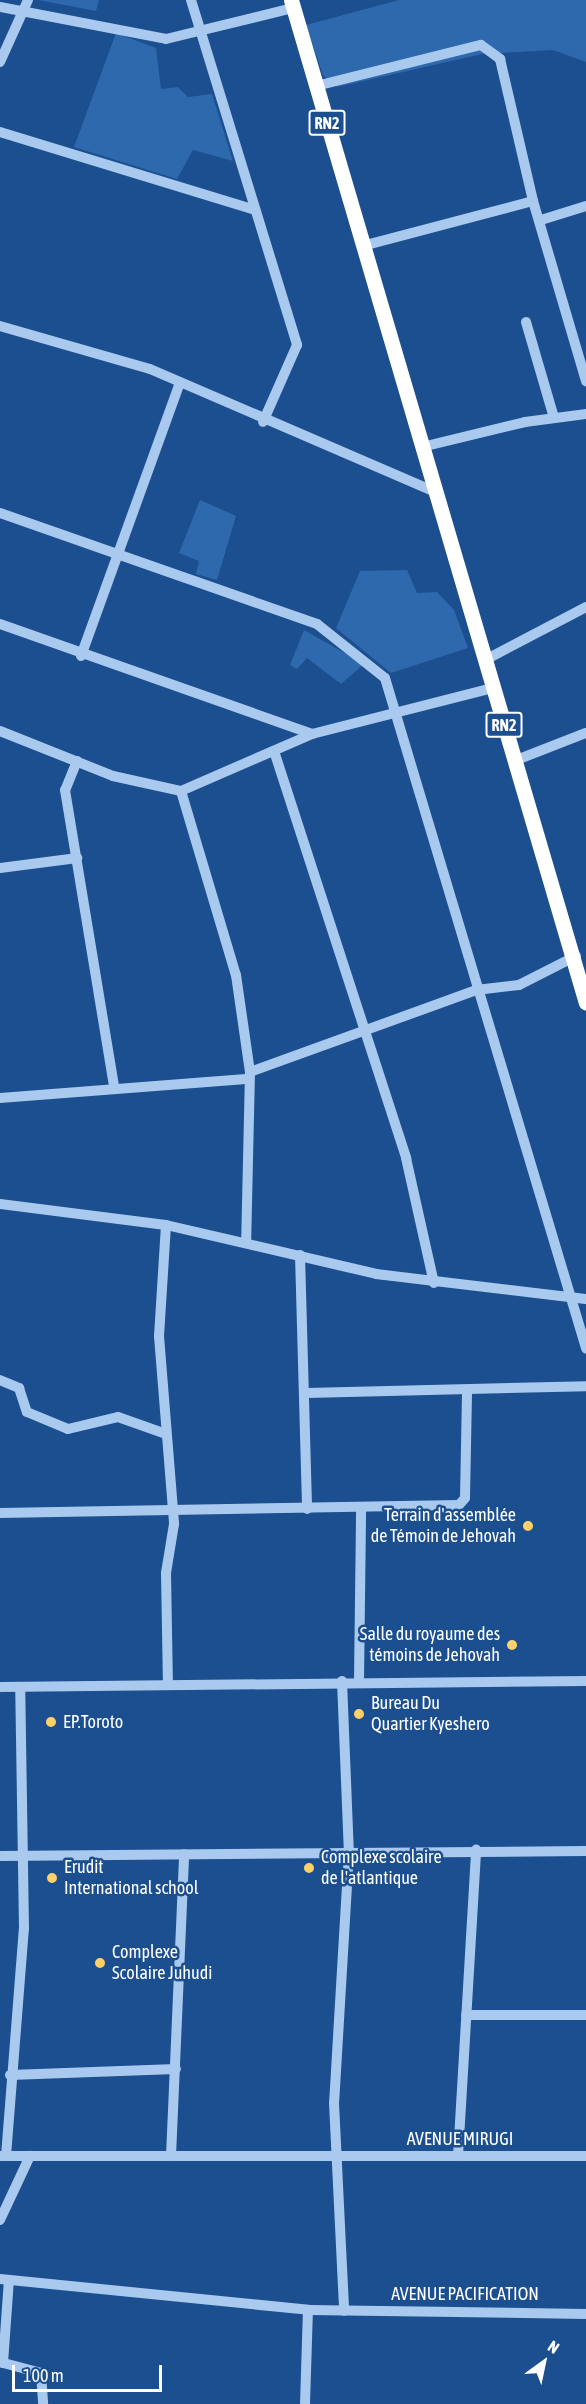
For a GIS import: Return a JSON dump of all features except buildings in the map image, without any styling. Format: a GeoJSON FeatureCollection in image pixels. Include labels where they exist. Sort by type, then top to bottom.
{"type":"FeatureCollection","features":[{"type":"Feature","properties":{"kind":"highway","name":"RN2"},"geometry":{"type":"LineString","coordinates":[[292,4],[422,447],[431,489],[487,659],[514,761],[583,979],[586,1003]]}},
{"type":"Feature","properties":{"kind":"street"},"geometry":{"type":"LineString","coordinates":[[191,0],[297,345],[263,422]]}},
{"type":"Feature","properties":{"kind":"street"},"geometry":{"type":"LineString","coordinates":[[0,7],[26,5],[166,39],[200,32],[292,4]]}},
{"type":"Feature","properties":{"kind":"street"},"geometry":{"type":"LineString","coordinates":[[0,63],[26,5]]}},
{"type":"Feature","properties":{"kind":"street"},"geometry":{"type":"LineString","coordinates":[[316,86],[470,47],[493,49],[500,59],[533,201],[541,220],[586,381]]}},
{"type":"Feature","properties":{"kind":"street"},"geometry":{"type":"LineString","coordinates":[[0,132],[255,210]]}},
{"type":"Feature","properties":{"kind":"street"},"geometry":{"type":"LineString","coordinates":[[363,246],[533,201]]}},
{"type":"Feature","properties":{"kind":"street"},"geometry":{"type":"LineString","coordinates":[[541,220],[586,206]]}},
{"type":"Feature","properties":{"kind":"street"},"geometry":{"type":"LineString","coordinates":[[526,322],[554,418]]}},
{"type":"Feature","properties":{"kind":"street"},"geometry":{"type":"LineString","coordinates":[[0,326],[180,382],[263,422],[431,489]]}},
{"type":"Feature","properties":{"kind":"street"},"geometry":{"type":"LineString","coordinates":[[81,656],[114,556],[180,382]]}},
{"type":"Feature","properties":{"kind":"street"},"geometry":{"type":"LineString","coordinates":[[422,447],[554,418],[586,414]]}},
{"type":"Feature","properties":{"kind":"street"},"geometry":{"type":"LineString","coordinates":[[0,513],[337,635],[385,678],[398,714],[476,990],[586,1348]]}},
{"type":"Feature","properties":{"kind":"street"},"geometry":{"type":"LineString","coordinates":[[487,659],[586,607]]}},
{"type":"Feature","properties":{"kind":"street"},"geometry":{"type":"LineString","coordinates":[[0,624],[81,656],[312,734]]}},
{"type":"Feature","properties":{"kind":"street"},"geometry":{"type":"LineString","coordinates":[[0,731],[131,781],[182,791],[275,754],[312,734],[493,688]]}},
{"type":"Feature","properties":{"kind":"street"},"geometry":{"type":"LineString","coordinates":[[514,761],[586,733]]}},
{"type":"Feature","properties":{"kind":"street"},"geometry":{"type":"LineString","coordinates":[[275,754],[406,1158],[434,1283]]}},
{"type":"Feature","properties":{"kind":"street"},"geometry":{"type":"LineString","coordinates":[[77,762],[65,790],[114,1086]]}},
{"type":"Feature","properties":{"kind":"street"},"geometry":{"type":"LineString","coordinates":[[182,791],[231,952],[249,1076],[246,1243]]}},
{"type":"Feature","properties":{"kind":"street"},"geometry":{"type":"LineString","coordinates":[[0,868],[77,858]]}},
{"type":"Feature","properties":{"kind":"street"},"geometry":{"type":"LineString","coordinates":[[0,1098],[114,1086],[249,1076],[362,1028],[476,990],[513,987],[576,956]]}},
{"type":"Feature","properties":{"kind":"street"},"geometry":{"type":"LineString","coordinates":[[0,1204],[166,1225],[434,1283],[586,1299]]}},
{"type":"Feature","properties":{"kind":"street"},"geometry":{"type":"LineString","coordinates":[[166,1225],[159,1336],[172,1512],[166,1573],[168,1685]]}},
{"type":"Feature","properties":{"kind":"street"},"geometry":{"type":"LineString","coordinates":[[300,1255],[307,1393],[307,1509]]}},
{"type":"Feature","properties":{"kind":"street"},"geometry":{"type":"LineString","coordinates":[[0,1380],[19,1388],[27,1412],[68,1429],[118,1417],[166,1434]]}},
{"type":"Feature","properties":{"kind":"street"},"geometry":{"type":"LineString","coordinates":[[307,1393],[586,1386]]}},
{"type":"Feature","properties":{"kind":"street"},"geometry":{"type":"LineString","coordinates":[[0,1513],[361,1509],[463,1503],[467,1390]]}},
{"type":"Feature","properties":{"kind":"street"},"geometry":{"type":"LineString","coordinates":[[359,1681],[361,1509]]}},
{"type":"Feature","properties":{"kind":"street"},"geometry":{"type":"LineString","coordinates":[[0,1687],[342,1681],[586,1681]]}},
{"type":"Feature","properties":{"kind":"street"},"geometry":{"type":"LineString","coordinates":[[342,1681],[348,1852],[335,2154],[344,2311]]}},
{"type":"Feature","properties":{"kind":"street"},"geometry":{"type":"LineString","coordinates":[[3,2156],[9,2075],[20,2000],[23,1856],[20,1687]]}},
{"type":"Feature","properties":{"kind":"street"},"geometry":{"type":"LineString","coordinates":[[458,2157],[477,1850]]}},
{"type":"Feature","properties":{"kind":"street"},"geometry":{"type":"LineString","coordinates":[[0,1856],[477,1850],[586,1851]]}},
{"type":"Feature","properties":{"kind":"street"},"geometry":{"type":"LineString","coordinates":[[171,2157],[184,1854]]}},
{"type":"Feature","properties":{"kind":"street"},"geometry":{"type":"LineString","coordinates":[[466,2014],[586,2015]]}},
{"type":"Feature","properties":{"kind":"street"},"geometry":{"type":"LineString","coordinates":[[9,2075],[176,2069]]}},
{"type":"Feature","properties":{"kind":"street","name":"AVENUE MIRUGI"},"geometry":{"type":"LineString","coordinates":[[3,2156],[171,2157],[335,2154],[458,2157],[586,2156]]}},
{"type":"Feature","properties":{"kind":"street"},"geometry":{"type":"LineString","coordinates":[[0,2220],[30,2156]]}},
{"type":"Feature","properties":{"kind":"street"},"geometry":{"type":"LineString","coordinates":[[5,2279],[1,2363],[41,2373],[43,2404]]}},
{"type":"Feature","properties":{"kind":"street","name":"AVENUE PACIFICATION"},"geometry":{"type":"LineString","coordinates":[[5,2279],[308,2310],[586,2314]]}},
{"type":"Feature","properties":{"kind":"street"},"geometry":{"type":"LineString","coordinates":[[305,2404],[308,2310]]}},
{"type":"Feature","properties":{"kind":"shaded area"},"geometry":{"type":"Polygon","coordinates":[[[38,0],[99,0],[96,11],[38,0]]]}},
{"type":"Feature","properties":{"kind":"shaded area"},"geometry":{"type":"Polygon","coordinates":[[[399,0],[586,0],[586,62],[553,50],[482,54],[337,87],[323,75],[306,25],[399,0]]]}},
{"type":"Feature","properties":{"kind":"shaded area"},"geometry":{"type":"Polygon","coordinates":[[[116,33],[156,48],[161,89],[178,87],[188,97],[212,94],[233,161],[193,150],[177,179],[74,147],[116,33]]]}},
{"type":"Feature","properties":{"kind":"shaded area"},"geometry":{"type":"Polygon","coordinates":[[[200,500],[236,516],[217,580],[196,574],[199,561],[179,553],[200,500]]]}},
{"type":"Feature","properties":{"kind":"shaded area"},"geometry":{"type":"Polygon","coordinates":[[[407,570],[417,593],[437,592],[454,610],[468,648],[391,673],[336,628],[360,571],[407,570]]]}},
{"type":"Feature","properties":{"kind":"shaded area"},"geometry":{"type":"Polygon","coordinates":[[[304,630],[364,664],[341,684],[307,658],[297,669],[290,665],[304,630]]]}},
{"type":"Feature","properties":{"kind":"place","name":"Terrain d'assemblée de Témoin de Jehovah"},"geometry":{"type":"Point","coordinates":[528,1526]}},
{"type":"Feature","properties":{"kind":"place","name":"Salle du royaume des témoins de Jehovah"},"geometry":{"type":"Point","coordinates":[512,1645]}},
{"type":"Feature","properties":{"kind":"place","name":"Bureau Du Quartier Kyeshero"},"geometry":{"type":"Point","coordinates":[359,1714]}},
{"type":"Feature","properties":{"kind":"place","name":"EP.Toroto"},"geometry":{"type":"Point","coordinates":[51,1722]}},
{"type":"Feature","properties":{"kind":"place","name":"Complexe scolaire de l'atlantique"},"geometry":{"type":"Point","coordinates":[309,1868]}},
{"type":"Feature","properties":{"kind":"place","name":"Erudit International school"},"geometry":{"type":"Point","coordinates":[52,1878]}},
{"type":"Feature","properties":{"kind":"place","name":"Complexe Scolaire Juhudi"},"geometry":{"type":"Point","coordinates":[100,1963]}}]}
